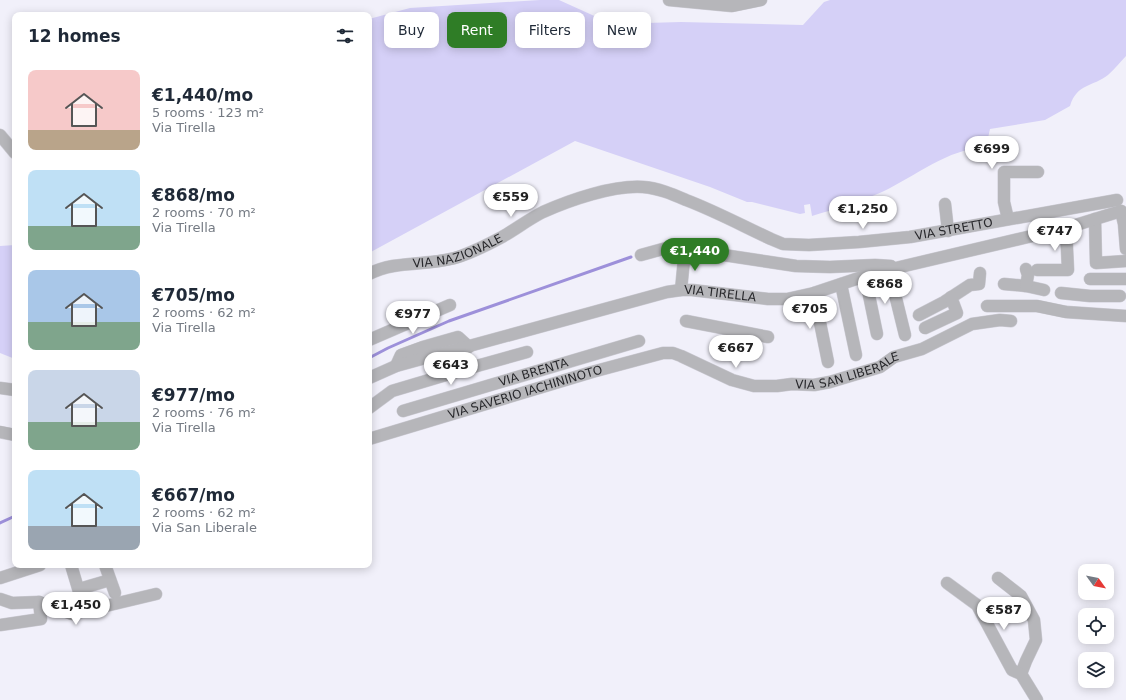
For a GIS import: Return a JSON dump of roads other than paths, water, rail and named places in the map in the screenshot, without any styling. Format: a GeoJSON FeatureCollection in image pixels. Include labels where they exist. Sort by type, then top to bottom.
{"type":"FeatureCollection","features":[{"type":"Feature","properties":{"kind":"street"},"geometry":{"type":"LineString","coordinates":[[669,0],[732,6],[761,0]]}},
{"type":"Feature","properties":{"kind":"street"},"geometry":{"type":"LineString","coordinates":[[0,135],[12,149]]}},
{"type":"Feature","properties":{"kind":"street"},"geometry":{"type":"LineString","coordinates":[[1008,219],[1004,202],[1004,172],[1038,172]]}},
{"type":"Feature","properties":{"kind":"street","name":"VIA NAZIONALE"},"geometry":{"type":"LineString","coordinates":[[372,273],[387,267],[422,264],[458,257],[500,238],[543,212],[589,196],[614,189],[633,187],[656,189]]}},
{"type":"Feature","properties":{"kind":"street","name":"VIA STRETTO"},"geometry":{"type":"LineString","coordinates":[[656,189],[701,206],[782,244],[809,245],[910,237],[1077,207],[1123,205]]}},
{"type":"Feature","properties":{"kind":"street"},"geometry":{"type":"LineString","coordinates":[[945,204],[948,231]]}},
{"type":"Feature","properties":{"kind":"street"},"geometry":{"type":"LineString","coordinates":[[1123,205],[1126,248]]}},
{"type":"Feature","properties":{"kind":"street","name":"VIA TIRELLA"},"geometry":{"type":"LineString","coordinates":[[465,348],[641,299],[681,290],[768,299],[787,299],[814,293],[864,276],[894,268],[1066,228],[1099,216],[1123,205]]}},
{"type":"Feature","properties":{"kind":"street"},"geometry":{"type":"LineString","coordinates":[[1077,207],[1099,216],[1096,262],[1126,261]]}},
{"type":"Feature","properties":{"kind":"street"},"geometry":{"type":"LineString","coordinates":[[1026,286],[1028,275],[1032,270],[1068,270],[1066,228]]}},
{"type":"Feature","properties":{"kind":"street"},"geometry":{"type":"LineString","coordinates":[[641,255],[670,247],[796,266],[830,267],[875,265],[894,268],[905,335]]}},
{"type":"Feature","properties":{"kind":"street"},"geometry":{"type":"LineString","coordinates":[[681,290],[684,259],[693,259],[706,252]]}},
{"type":"Feature","properties":{"kind":"street"},"geometry":{"type":"LineString","coordinates":[[920,315],[970,285],[979,284],[980,273]]}},
{"type":"Feature","properties":{"kind":"street"},"geometry":{"type":"LineString","coordinates":[[864,276],[877,334]]}},
{"type":"Feature","properties":{"kind":"street"},"geometry":{"type":"LineString","coordinates":[[1090,279],[1126,279]]}},
{"type":"Feature","properties":{"kind":"street"},"geometry":{"type":"LineString","coordinates":[[841,284],[856,355]]}},
{"type":"Feature","properties":{"kind":"street"},"geometry":{"type":"LineString","coordinates":[[1004,284],[1026,286],[1044,290]]}},
{"type":"Feature","properties":{"kind":"street"},"geometry":{"type":"LineString","coordinates":[[1061,292],[1090,296],[1120,296]]}},
{"type":"Feature","properties":{"kind":"street"},"geometry":{"type":"LineString","coordinates":[[814,293],[828,362]]}},
{"type":"Feature","properties":{"kind":"street"},"geometry":{"type":"LineString","coordinates":[[925,328],[957,313],[951,297]]}},
{"type":"Feature","properties":{"kind":"street"},"geometry":{"type":"LineString","coordinates":[[372,339],[450,305]]}},
{"type":"Feature","properties":{"kind":"street"},"geometry":{"type":"LineString","coordinates":[[987,306],[1037,306],[1066,312],[1126,316]]}},
{"type":"Feature","properties":{"kind":"street"},"geometry":{"type":"LineString","coordinates":[[1109,315],[1109,319],[1126,320]]}},
{"type":"Feature","properties":{"kind":"street","name":"VIA SAN LIBERALE"},"geometry":{"type":"LineString","coordinates":[[681,356],[732,380],[754,386],[777,386],[792,384],[814,385],[830,382],[880,367],[894,357],[922,349],[972,324],[1000,320],[1011,321]]}},
{"type":"Feature","properties":{"kind":"street"},"geometry":{"type":"LineString","coordinates":[[686,322],[768,337]]}},
{"type":"Feature","properties":{"kind":"street"},"geometry":{"type":"LineString","coordinates":[[372,377],[391,368],[401,355],[423,346],[458,337],[465,348],[466,369]]}},
{"type":"Feature","properties":{"kind":"street","name":"VIA BRENTA"},"geometry":{"type":"LineString","coordinates":[[404,410],[639,341]]}},
{"type":"Feature","properties":{"kind":"street"},"geometry":{"type":"LineString","coordinates":[[372,406],[392,391],[527,352]]}},
{"type":"Feature","properties":{"kind":"street","name":"VIA SAVERIO IACHININOTO"},"geometry":{"type":"LineString","coordinates":[[372,438],[650,356],[663,353],[681,356]]}},
{"type":"Feature","properties":{"kind":"street"},"geometry":{"type":"LineString","coordinates":[[391,368],[392,391]]}},
{"type":"Feature","properties":{"kind":"street"},"geometry":{"type":"LineString","coordinates":[[0,388],[12,390]]}},
{"type":"Feature","properties":{"kind":"street"},"geometry":{"type":"LineString","coordinates":[[0,432],[12,434]]}},
{"type":"Feature","properties":{"kind":"street"},"geometry":{"type":"LineString","coordinates":[[0,578],[31,568]]}},
{"type":"Feature","properties":{"kind":"street"},"geometry":{"type":"LineString","coordinates":[[72,568],[84,605]]}},
{"type":"Feature","properties":{"kind":"street"},"geometry":{"type":"LineString","coordinates":[[107,568],[115,593]]}},
{"type":"Feature","properties":{"kind":"street"},"geometry":{"type":"LineString","coordinates":[[998,578],[1021,596],[1034,620],[1036,640],[1026,661],[1022,674]]}},
{"type":"Feature","properties":{"kind":"street"},"geometry":{"type":"LineString","coordinates":[[78,589],[110,580]]}},
{"type":"Feature","properties":{"kind":"street"},"geometry":{"type":"LineString","coordinates":[[947,583],[977,605],[1012,670],[1022,674],[1037,700]]}},
{"type":"Feature","properties":{"kind":"street"},"geometry":{"type":"LineString","coordinates":[[0,599],[12,603],[38,602],[72,614],[156,594]]}},
{"type":"Feature","properties":{"kind":"street"},"geometry":{"type":"LineString","coordinates":[[0,625],[41,619],[38,602]]}},
{"type":"Feature","properties":{"kind":"waterway"},"geometry":{"type":"LineString","coordinates":[[372,356],[449,321],[631,257]]}},
{"type":"Feature","properties":{"kind":"waterway"},"geometry":{"type":"LineString","coordinates":[[0,523],[12,517]]}}]}
